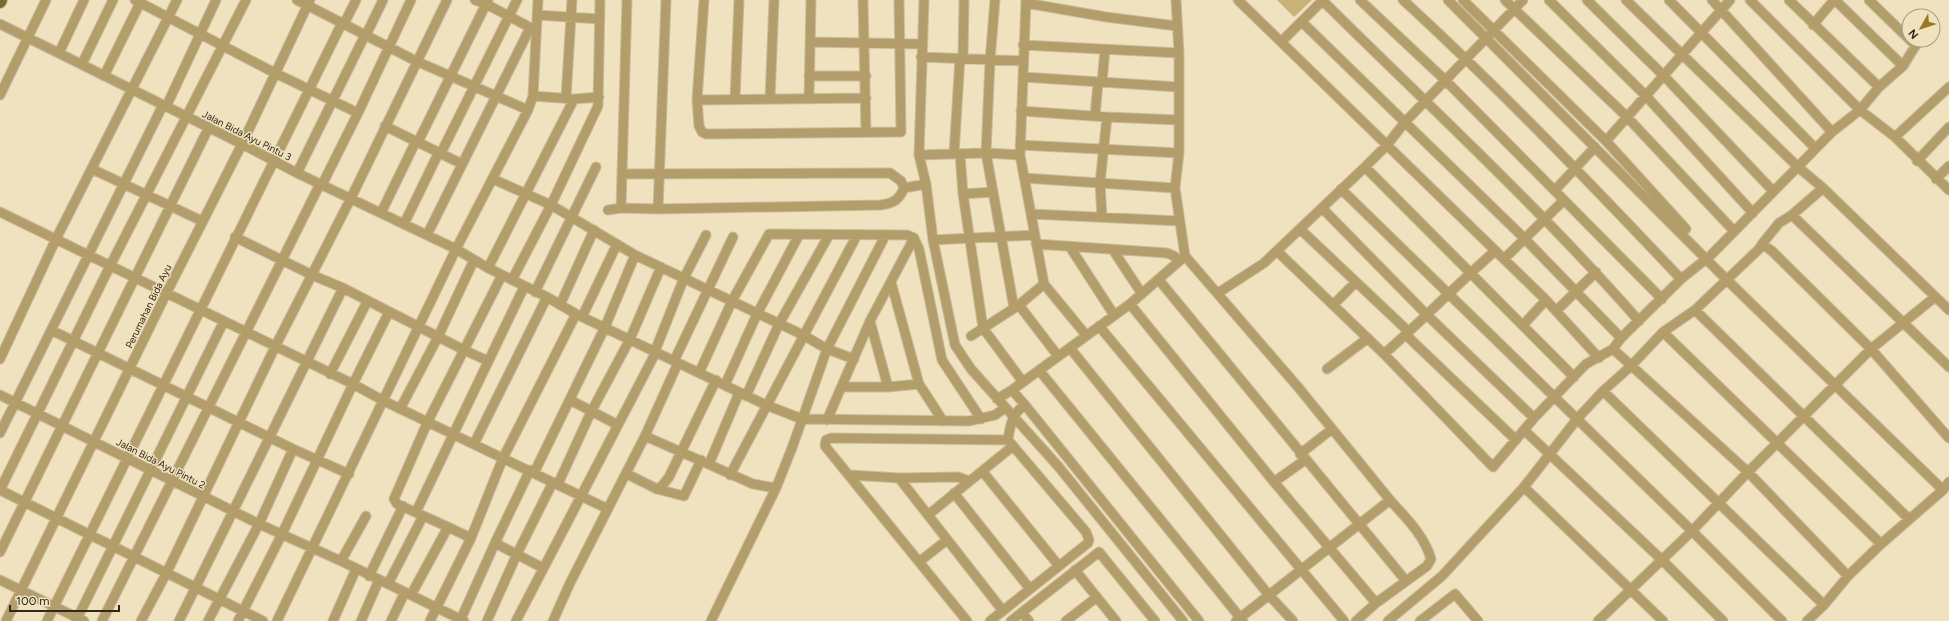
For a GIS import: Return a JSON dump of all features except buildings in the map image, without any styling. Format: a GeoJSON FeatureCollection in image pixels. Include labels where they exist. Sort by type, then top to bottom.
{"type":"FeatureCollection","features":[{"type":"Feature","properties":{"kind":"street"},"geometry":{"type":"LineString","coordinates":[[0,95],[46,0]]}},
{"type":"Feature","properties":{"kind":"street"},"geometry":{"type":"LineString","coordinates":[[59,53],[84,0]]}},
{"type":"Feature","properties":{"kind":"street"},"geometry":{"type":"LineString","coordinates":[[82,64],[113,0]]}},
{"type":"Feature","properties":{"kind":"street"},"geometry":{"type":"LineString","coordinates":[[0,359],[56,239],[177,0]]}},
{"type":"Feature","properties":{"kind":"street"},"geometry":{"type":"LineString","coordinates":[[0,433],[87,255],[164,106],[216,0]]}},
{"type":"Feature","properties":{"kind":"street"},"geometry":{"type":"LineString","coordinates":[[246,0],[110,266],[39,414],[0,490],[136,556],[263,621]]}},
{"type":"Feature","properties":{"kind":"street"},"geometry":{"type":"LineString","coordinates":[[297,0],[309,3],[343,24],[416,61],[528,110]]}},
{"type":"Feature","properties":{"kind":"street"},"geometry":{"type":"LineString","coordinates":[[47,621],[163,384],[201,310],[235,237],[276,161],[356,0]]}},
{"type":"Feature","properties":{"kind":"street"},"geometry":{"type":"LineString","coordinates":[[297,173],[383,0]]}},
{"type":"Feature","properties":{"kind":"street"},"geometry":{"type":"LineString","coordinates":[[102,621],[210,408],[282,260],[358,113],[411,0]]}},
{"type":"Feature","properties":{"kind":"street"},"geometry":{"type":"LineString","coordinates":[[141,621],[167,572],[275,347],[351,198],[446,0]]}},
{"type":"Feature","properties":{"kind":"street"},"geometry":{"type":"LineString","coordinates":[[475,0],[487,2],[533,29]]}},
{"type":"Feature","properties":{"kind":"street"},"geometry":{"type":"LineString","coordinates":[[404,224],[472,86],[517,0]]}},
{"type":"Feature","properties":{"kind":"street"},"geometry":{"type":"LineString","coordinates":[[427,235],[462,164],[533,29],[537,15],[538,0]]}},
{"type":"Feature","properties":{"kind":"street"},"geometry":{"type":"LineString","coordinates":[[488,268],[527,194],[570,98],[572,0]]}},
{"type":"Feature","properties":{"kind":"street"},"geometry":{"type":"LineString","coordinates":[[512,280],[596,113],[599,97],[600,0]]}},
{"type":"Feature","properties":{"kind":"street"},"geometry":{"type":"LineString","coordinates":[[622,208],[627,0]]}},
{"type":"Feature","properties":{"kind":"street"},"geometry":{"type":"LineString","coordinates":[[658,209],[666,0]]}},
{"type":"Feature","properties":{"kind":"street"},"geometry":{"type":"LineString","coordinates":[[704,0],[698,100],[699,126],[702,132],[706,134],[901,132],[899,0]]}},
{"type":"Feature","properties":{"kind":"street"},"geometry":{"type":"LineString","coordinates":[[735,99],[739,0]]}},
{"type":"Feature","properties":{"kind":"street"},"geometry":{"type":"LineString","coordinates":[[770,99],[774,0]]}},
{"type":"Feature","properties":{"kind":"street"},"geometry":{"type":"LineString","coordinates":[[809,99],[811,0]]}},
{"type":"Feature","properties":{"kind":"street"},"geometry":{"type":"LineString","coordinates":[[863,0],[866,76],[866,132]]}},
{"type":"Feature","properties":{"kind":"street"},"geometry":{"type":"LineString","coordinates":[[924,0],[919,155],[926,184],[933,240],[956,345],[971,369],[1005,408],[1012,422],[1058,466],[1180,620]]}},
{"type":"Feature","properties":{"kind":"street"},"geometry":{"type":"LineString","coordinates":[[964,0],[957,154],[983,328],[1023,382]]}},
{"type":"Feature","properties":{"kind":"street"},"geometry":{"type":"LineString","coordinates":[[995,0],[990,61],[986,153],[1000,236],[1016,307],[1058,356]]}},
{"type":"Feature","properties":{"kind":"street"},"geometry":{"type":"LineString","coordinates":[[1176,0],[1179,53],[1179,153],[1175,188],[1180,221],[1182,259]]}},
{"type":"Feature","properties":{"kind":"street"},"geometry":{"type":"LineString","coordinates":[[1238,0],[1546,300],[1599,358]]}},
{"type":"Feature","properties":{"kind":"street"},"geometry":{"type":"LineString","coordinates":[[1281,42],[1303,23],[1323,0],[1545,219],[1596,272],[1639,321]]}},
{"type":"Feature","properties":{"kind":"street"},"geometry":{"type":"LineString","coordinates":[[1360,0],[1445,80],[1662,299]]}},
{"type":"Feature","properties":{"kind":"street"},"geometry":{"type":"LineString","coordinates":[[1403,0],[1467,59],[1576,168],[1681,279]]}},
{"type":"Feature","properties":{"kind":"street"},"geometry":{"type":"LineString","coordinates":[[1448,0],[1595,147],[1708,256]]}},
{"type":"Feature","properties":{"kind":"street"},"geometry":{"type":"LineString","coordinates":[[1463,0],[1606,141],[1708,256],[1727,280],[1836,384],[1942,490]]}},
{"type":"Feature","properties":{"kind":"street"},"geometry":{"type":"LineString","coordinates":[[1505,0],[1626,116],[1733,230]]}},
{"type":"Feature","properties":{"kind":"street"},"geometry":{"type":"LineString","coordinates":[[1218,293],[1264,263],[1365,167],[1387,145],[1424,101],[1487,39],[1523,0]]}},
{"type":"Feature","properties":{"kind":"street"},"geometry":{"type":"LineString","coordinates":[[1549,0],[1646,95],[1753,214]]}},
{"type":"Feature","properties":{"kind":"street"},"geometry":{"type":"LineString","coordinates":[[1586,0],[1662,75],[1773,191]]}},
{"type":"Feature","properties":{"kind":"street"},"geometry":{"type":"LineString","coordinates":[[1626,0],[1798,168],[1823,188],[1949,310]]}},
{"type":"Feature","properties":{"kind":"street"},"geometry":{"type":"LineString","coordinates":[[1669,0],[1815,148]]}},
{"type":"Feature","properties":{"kind":"street"},"geometry":{"type":"LineString","coordinates":[[1712,0],[1832,132]]}},
{"type":"Feature","properties":{"kind":"street"},"geometry":{"type":"LineString","coordinates":[[1606,141],[1662,75],[1730,0]]}},
{"type":"Feature","properties":{"kind":"street"},"geometry":{"type":"LineString","coordinates":[[1750,0],[1860,110],[1895,138],[1949,190]]}},
{"type":"Feature","properties":{"kind":"street"},"geometry":{"type":"LineString","coordinates":[[1789,0],[1813,25],[1879,87]]}},
{"type":"Feature","properties":{"kind":"street"},"geometry":{"type":"LineString","coordinates":[[1813,25],[1835,0],[1903,66]]}},
{"type":"Feature","properties":{"kind":"street"},"geometry":{"type":"LineString","coordinates":[[1869,0],[1901,30]]}},
{"type":"Feature","properties":{"kind":"street"},"geometry":{"type":"LineString","coordinates":[[104,76],[139,1],[275,73],[358,113]]}},
{"type":"Feature","properties":{"kind":"street"},"geometry":{"type":"LineString","coordinates":[[381,213],[487,2]]}},
{"type":"Feature","properties":{"kind":"street"},"geometry":{"type":"LineString","coordinates":[[1086,335],[1044,284],[1034,234],[1020,155],[1023,45],[1026,2],[1106,17],[1177,26]]}},
{"type":"Feature","properties":{"kind":"street","name":"Perumahan Bida Ayu"},"geometry":{"type":"LineString","coordinates":[[6,621],[202,221],[242,144],[309,3]]}},
{"type":"Feature","properties":{"kind":"street"},"geometry":{"type":"LineString","coordinates":[[537,15],[600,19]]}},
{"type":"Feature","properties":{"kind":"street"},"geometry":{"type":"LineString","coordinates":[[1303,23],[1524,238],[1621,338]]}},
{"type":"Feature","properties":{"kind":"street","name":"Jalan Bida Ayu Pintu 3"},"geometry":{"type":"LineString","coordinates":[[2,25],[276,161],[297,173],[456,249],[488,268],[547,297],[579,315],[766,405],[802,419],[895,421],[981,419],[995,415],[1005,408]]}},
{"type":"Feature","properties":{"kind":"street"},"geometry":{"type":"LineString","coordinates":[[277,621],[420,327],[456,249],[528,110],[533,96],[533,29]]}},
{"type":"Feature","properties":{"kind":"street"},"geometry":{"type":"LineString","coordinates":[[810,42],[900,42],[922,44]]}},
{"type":"Feature","properties":{"kind":"street"},"geometry":{"type":"LineString","coordinates":[[1023,45],[1179,53]]}},
{"type":"Feature","properties":{"kind":"street"},"geometry":{"type":"LineString","coordinates":[[1274,253],[1368,338],[1493,467],[1534,418],[1586,364],[1613,349],[1621,338],[1681,279],[1708,256],[1733,230],[1753,214],[1773,191],[1798,168],[1815,148],[1832,132],[1860,110],[1879,87],[1903,66],[1914,48]]}},
{"type":"Feature","properties":{"kind":"street"},"geometry":{"type":"LineString","coordinates":[[1095,116],[1105,50]]}},
{"type":"Feature","properties":{"kind":"street"},"geometry":{"type":"LineString","coordinates":[[921,57],[962,58],[990,61],[1023,61]]}},
{"type":"Feature","properties":{"kind":"street"},"geometry":{"type":"LineString","coordinates":[[810,76],[866,76]]}},
{"type":"Feature","properties":{"kind":"street"},"geometry":{"type":"LineString","coordinates":[[1023,77],[1178,87]]}},
{"type":"Feature","properties":{"kind":"street"},"geometry":{"type":"LineString","coordinates":[[1895,138],[1949,87]]}},
{"type":"Feature","properties":{"kind":"street"},"geometry":{"type":"LineString","coordinates":[[533,96],[570,98],[599,97]]}},
{"type":"Feature","properties":{"kind":"street"},"geometry":{"type":"LineString","coordinates":[[698,100],[866,98]]}},
{"type":"Feature","properties":{"kind":"street"},"geometry":{"type":"LineString","coordinates":[[1021,110],[1107,117],[1178,120]]}},
{"type":"Feature","properties":{"kind":"street"},"geometry":{"type":"LineString","coordinates":[[1102,217],[1100,183],[1107,117]]}},
{"type":"Feature","properties":{"kind":"street"},"geometry":{"type":"LineString","coordinates":[[385,126],[462,164]]}},
{"type":"Feature","properties":{"kind":"street"},"geometry":{"type":"LineString","coordinates":[[1917,160],[1949,127]]}},
{"type":"Feature","properties":{"kind":"street"},"geometry":{"type":"LineString","coordinates":[[0,552],[26,502],[61,425],[209,128]]}},
{"type":"Feature","properties":{"kind":"street"},"geometry":{"type":"LineString","coordinates":[[1020,145],[1179,153]]}},
{"type":"Feature","properties":{"kind":"street"},"geometry":{"type":"LineString","coordinates":[[1555,190],[1595,147]]}},
{"type":"Feature","properties":{"kind":"street"},"geometry":{"type":"LineString","coordinates":[[919,155],[986,153],[1020,155]]}},
{"type":"Feature","properties":{"kind":"street"},"geometry":{"type":"LineString","coordinates":[[1936,179],[1949,166]]}},
{"type":"Feature","properties":{"kind":"street"},"geometry":{"type":"LineString","coordinates":[[1365,167],[1574,377]]}},
{"type":"Feature","properties":{"kind":"street"},"geometry":{"type":"LineString","coordinates":[[535,292],[596,168]]}},
{"type":"Feature","properties":{"kind":"street"},"geometry":{"type":"LineString","coordinates":[[92,169],[202,221]]}},
{"type":"Feature","properties":{"kind":"street"},"geometry":{"type":"LineString","coordinates":[[608,210],[622,208],[658,209],[881,205],[892,203],[899,198],[904,188],[901,181],[890,173],[623,174]]}},
{"type":"Feature","properties":{"kind":"street"},"geometry":{"type":"LineString","coordinates":[[1024,178],[1175,188]]}},
{"type":"Feature","properties":{"kind":"street"},"geometry":{"type":"LineString","coordinates":[[493,179],[573,217],[635,255],[803,335],[827,349],[854,359]]}},
{"type":"Feature","properties":{"kind":"street"},"geometry":{"type":"LineString","coordinates":[[904,188],[926,184]]}},
{"type":"Feature","properties":{"kind":"street"},"geometry":{"type":"LineString","coordinates":[[1388,621],[1442,576],[1524,487],[1577,419],[1603,391],[1631,366],[1663,332],[1695,310],[1727,280],[1762,244],[1779,223],[1792,215],[1823,188]]}},
{"type":"Feature","properties":{"kind":"street"},"geometry":{"type":"LineString","coordinates":[[1341,189],[1692,531],[1782,621]]}},
{"type":"Feature","properties":{"kind":"street"},"geometry":{"type":"LineString","coordinates":[[963,194],[993,192]]}},
{"type":"Feature","properties":{"kind":"street"},"geometry":{"type":"LineString","coordinates":[[1504,259],[1564,200]]}},
{"type":"Feature","properties":{"kind":"street"},"geometry":{"type":"LineString","coordinates":[[1322,208],[1427,315],[1534,418]]}},
{"type":"Feature","properties":{"kind":"street"},"geometry":{"type":"LineString","coordinates":[[0,212],[353,384],[400,409],[608,508]]}},
{"type":"Feature","properties":{"kind":"street"},"geometry":{"type":"LineString","coordinates":[[1031,214],[1180,221]]}},
{"type":"Feature","properties":{"kind":"street"},"geometry":{"type":"LineString","coordinates":[[1792,215],[1949,367]]}},
{"type":"Feature","properties":{"kind":"street"},"geometry":{"type":"LineString","coordinates":[[1300,229],[1356,282],[1516,440]]}},
{"type":"Feature","properties":{"kind":"street"},"geometry":{"type":"LineString","coordinates":[[560,305],[594,230]]}},
{"type":"Feature","properties":{"kind":"street"},"geometry":{"type":"LineString","coordinates":[[698,373],[732,301],[769,234],[907,235],[914,238],[919,249],[942,360],[981,419]]}},
{"type":"Feature","properties":{"kind":"street"},"geometry":{"type":"LineString","coordinates":[[725,385],[757,314],[799,234]]}},
{"type":"Feature","properties":{"kind":"street"},"geometry":{"type":"LineString","coordinates":[[933,240],[1034,234]]}},
{"type":"Feature","properties":{"kind":"street"},"geometry":{"type":"LineString","coordinates":[[516,621],[656,351],[684,278],[706,235]]}},
{"type":"Feature","properties":{"kind":"street"},"geometry":{"type":"LineString","coordinates":[[627,474],[657,489],[684,496],[743,394],[779,324],[829,235]]}},
{"type":"Feature","properties":{"kind":"street"},"geometry":{"type":"LineString","coordinates":[[730,475],[803,335],[858,235]]}},
{"type":"Feature","properties":{"kind":"street"},"geometry":{"type":"LineString","coordinates":[[711,621],[776,488],[827,349],[885,236]]}},
{"type":"Feature","properties":{"kind":"street"},"geometry":{"type":"LineString","coordinates":[[235,237],[312,275],[343,288],[367,302],[488,361]]}},
{"type":"Feature","properties":{"kind":"street"},"geometry":{"type":"LineString","coordinates":[[553,621],[570,583],[627,474],[645,436],[708,289],[733,237]]}},
{"type":"Feature","properties":{"kind":"street"},"geometry":{"type":"LineString","coordinates":[[827,420],[870,321],[914,238]]}},
{"type":"Feature","properties":{"kind":"street"},"geometry":{"type":"LineString","coordinates":[[430,621],[471,538],[503,458],[617,244]]}},
{"type":"Feature","properties":{"kind":"street"},"geometry":{"type":"LineString","coordinates":[[1036,244],[1167,253],[1182,259],[1218,293],[1417,531],[1428,549],[1432,559],[1427,566],[1376,603],[1356,621]]}},
{"type":"Feature","properties":{"kind":"street"},"geometry":{"type":"LineString","coordinates":[[1762,244],[1772,251],[1871,349],[1949,438]]}},
{"type":"Feature","properties":{"kind":"street"},"geometry":{"type":"LineString","coordinates":[[1070,247],[1114,315]]}},
{"type":"Feature","properties":{"kind":"street"},"geometry":{"type":"LineString","coordinates":[[1113,250],[1142,294]]}},
{"type":"Feature","properties":{"kind":"street"},"geometry":{"type":"LineString","coordinates":[[1384,354],[1427,315],[1470,272],[1495,251]]}},
{"type":"Feature","properties":{"kind":"street"},"geometry":{"type":"LineString","coordinates":[[462,620],[495,543],[570,400],[605,327],[635,255]]}},
{"type":"Feature","properties":{"kind":"street"},"geometry":{"type":"LineString","coordinates":[[997,399],[1012,390],[1130,304],[1182,259]]}},
{"type":"Feature","properties":{"kind":"street"},"geometry":{"type":"LineString","coordinates":[[400,409],[438,337],[474,260]]}},
{"type":"Feature","properties":{"kind":"street"},"geometry":{"type":"LineString","coordinates":[[487,621],[518,554],[630,339],[661,267]]}},
{"type":"Feature","properties":{"kind":"street"},"geometry":{"type":"LineString","coordinates":[[1556,310],[1596,272]]}},
{"type":"Feature","properties":{"kind":"street"},"geometry":{"type":"LineString","coordinates":[[471,538],[397,504],[394,499],[428,422],[502,275]]}},
{"type":"Feature","properties":{"kind":"street"},"geometry":{"type":"LineString","coordinates":[[1159,280],[1406,581]]}},
{"type":"Feature","properties":{"kind":"street"},"geometry":{"type":"LineString","coordinates":[[891,282],[919,384],[944,421]]}},
{"type":"Feature","properties":{"kind":"street"},"geometry":{"type":"LineString","coordinates":[[1333,305],[1356,282]]}},
{"type":"Feature","properties":{"kind":"street"},"geometry":{"type":"LineString","coordinates":[[956,345],[1016,307],[1044,284]]}},
{"type":"Feature","properties":{"kind":"street"},"geometry":{"type":"LineString","coordinates":[[388,584],[453,433],[524,287]]}},
{"type":"Feature","properties":{"kind":"street"},"geometry":{"type":"LineString","coordinates":[[179,621],[234,512],[268,437],[343,288]]}},
{"type":"Feature","properties":{"kind":"street"},"geometry":{"type":"LineString","coordinates":[[474,444],[547,297]]}},
{"type":"Feature","properties":{"kind":"street"},"geometry":{"type":"LineString","coordinates":[[1598,621],[1632,591],[1692,531],[1718,502],[1871,349],[1935,297]]}},
{"type":"Feature","properties":{"kind":"street"},"geometry":{"type":"LineString","coordinates":[[1523,325],[1546,300]]}},
{"type":"Feature","properties":{"kind":"street"},"geometry":{"type":"LineString","coordinates":[[330,374],[367,302]]}},
{"type":"Feature","properties":{"kind":"street"},"geometry":{"type":"LineString","coordinates":[[1130,304],[1274,482],[1376,603]]}},
{"type":"Feature","properties":{"kind":"street"},"geometry":{"type":"LineString","coordinates":[[1695,310],[1909,519]]}},
{"type":"Feature","properties":{"kind":"street"},"geometry":{"type":"LineString","coordinates":[[238,621],[282,534],[389,312]]}},
{"type":"Feature","properties":{"kind":"street"},"geometry":{"type":"LineString","coordinates":[[870,321],[888,387]]}},
{"type":"Feature","properties":{"kind":"street"},"geometry":{"type":"LineString","coordinates":[[0,580],[79,620],[150,470],[224,322]]}},
{"type":"Feature","properties":{"kind":"street"},"geometry":{"type":"LineString","coordinates":[[1099,326],[1344,621]]}},
{"type":"Feature","properties":{"kind":"street"},"geometry":{"type":"LineString","coordinates":[[51,330],[130,367],[268,437],[349,474]]}},
{"type":"Feature","properties":{"kind":"street"},"geometry":{"type":"LineString","coordinates":[[1663,332],[1881,544]]}},
{"type":"Feature","properties":{"kind":"street"},"geometry":{"type":"LineString","coordinates":[[1327,369],[1368,338]]}},
{"type":"Feature","properties":{"kind":"street"},"geometry":{"type":"LineString","coordinates":[[1070,348],[1268,594],[1293,621]]}},
{"type":"Feature","properties":{"kind":"street"},"geometry":{"type":"LineString","coordinates":[[1613,349],[1748,472],[1848,576]]}},
{"type":"Feature","properties":{"kind":"street"},"geometry":{"type":"LineString","coordinates":[[1039,370],[1239,620],[1268,594],[1390,500]]}},
{"type":"Feature","properties":{"kind":"street"},"geometry":{"type":"LineString","coordinates":[[657,489],[662,486],[669,477],[716,380]]}},
{"type":"Feature","properties":{"kind":"street"},"geometry":{"type":"LineString","coordinates":[[842,387],[888,387],[919,384]]}},
{"type":"Feature","properties":{"kind":"street"},"geometry":{"type":"LineString","coordinates":[[1012,390],[1199,621]]}},
{"type":"Feature","properties":{"kind":"street"},"geometry":{"type":"LineString","coordinates":[[1603,391],[1824,605]]}},
{"type":"Feature","properties":{"kind":"street","name":"Jalan Bida Ayu Pintu 2"},"geometry":{"type":"LineString","coordinates":[[0,395],[258,524],[341,561],[369,576],[408,593],[462,620]]}},
{"type":"Feature","properties":{"kind":"street"},"geometry":{"type":"LineString","coordinates":[[570,400],[618,425]]}},
{"type":"Feature","properties":{"kind":"street"},"geometry":{"type":"LineString","coordinates":[[928,514],[969,481],[983,472],[1011,443],[1012,422],[1017,411],[1025,405]]}},
{"type":"Feature","properties":{"kind":"street"},"geometry":{"type":"LineString","coordinates":[[895,421],[895,438]]}},
{"type":"Feature","properties":{"kind":"street"},"geometry":{"type":"LineString","coordinates":[[1274,482],[1332,429]]}},
{"type":"Feature","properties":{"kind":"street"},"geometry":{"type":"LineString","coordinates":[[1524,430],[1662,560],[1723,621]]}},
{"type":"Feature","properties":{"kind":"street"},"geometry":{"type":"LineString","coordinates":[[645,436],[682,451],[730,475],[753,484],[776,488]]}},
{"type":"Feature","properties":{"kind":"street"},"geometry":{"type":"LineString","coordinates":[[967,621],[920,561],[825,446],[826,440],[831,438],[895,438],[1011,443],[1086,532],[1090,540],[990,621]]}},
{"type":"Feature","properties":{"kind":"street"},"geometry":{"type":"LineString","coordinates":[[208,621],[258,524],[293,449]]}},
{"type":"Feature","properties":{"kind":"street"},"geometry":{"type":"LineString","coordinates":[[983,472],[1059,566]]}},
{"type":"Feature","properties":{"kind":"street"},"geometry":{"type":"LineString","coordinates":[[850,475],[899,478],[958,477],[969,481]]}},
{"type":"Feature","properties":{"kind":"street"},"geometry":{"type":"LineString","coordinates":[[899,478],[1003,612]]}},
{"type":"Feature","properties":{"kind":"street"},"geometry":{"type":"LineString","coordinates":[[1807,621],[1824,605],[1848,576],[1949,482]]}},
{"type":"Feature","properties":{"kind":"street"},"geometry":{"type":"LineString","coordinates":[[1524,487],[1663,621]]}},
{"type":"Feature","properties":{"kind":"street"},"geometry":{"type":"LineString","coordinates":[[954,493],[1030,589]]}},
{"type":"Feature","properties":{"kind":"street"},"geometry":{"type":"LineString","coordinates":[[369,576],[403,506]]}},
{"type":"Feature","properties":{"kind":"street"},"geometry":{"type":"LineString","coordinates":[[341,561],[366,516]]}},
{"type":"Feature","properties":{"kind":"street"},"geometry":{"type":"LineString","coordinates":[[391,621],[448,527]]}},
{"type":"Feature","properties":{"kind":"street"},"geometry":{"type":"LineString","coordinates":[[920,561],[947,540]]}},
{"type":"Feature","properties":{"kind":"street"},"geometry":{"type":"LineString","coordinates":[[495,543],[543,568]]}},
{"type":"Feature","properties":{"kind":"street"},"geometry":{"type":"LineString","coordinates":[[1011,621],[1097,553],[1101,553],[1155,621]]}},
{"type":"Feature","properties":{"kind":"street"},"geometry":{"type":"LineString","coordinates":[[332,621],[356,569]]}},
{"type":"Feature","properties":{"kind":"street"},"geometry":{"type":"LineString","coordinates":[[1075,570],[1116,621]]}},
{"type":"Feature","properties":{"kind":"street"},"geometry":{"type":"LineString","coordinates":[[361,621],[379,580]]}},
{"type":"Feature","properties":{"kind":"street"},"geometry":{"type":"LineString","coordinates":[[1420,621],[1455,594],[1478,621]]}},
{"type":"Feature","properties":{"kind":"street"},"geometry":{"type":"LineString","coordinates":[[1066,621],[1097,597]]}},
{"type":"Feature","properties":{"kind":"street"},"geometry":{"type":"LineString","coordinates":[[1022,613],[1029,621]]}},
{"type":"Feature","properties":{"kind":"shaded area"},"geometry":{"type":"Polygon","coordinates":[[[1277,0],[1312,0],[1294,17],[1277,0]]]}}]}
